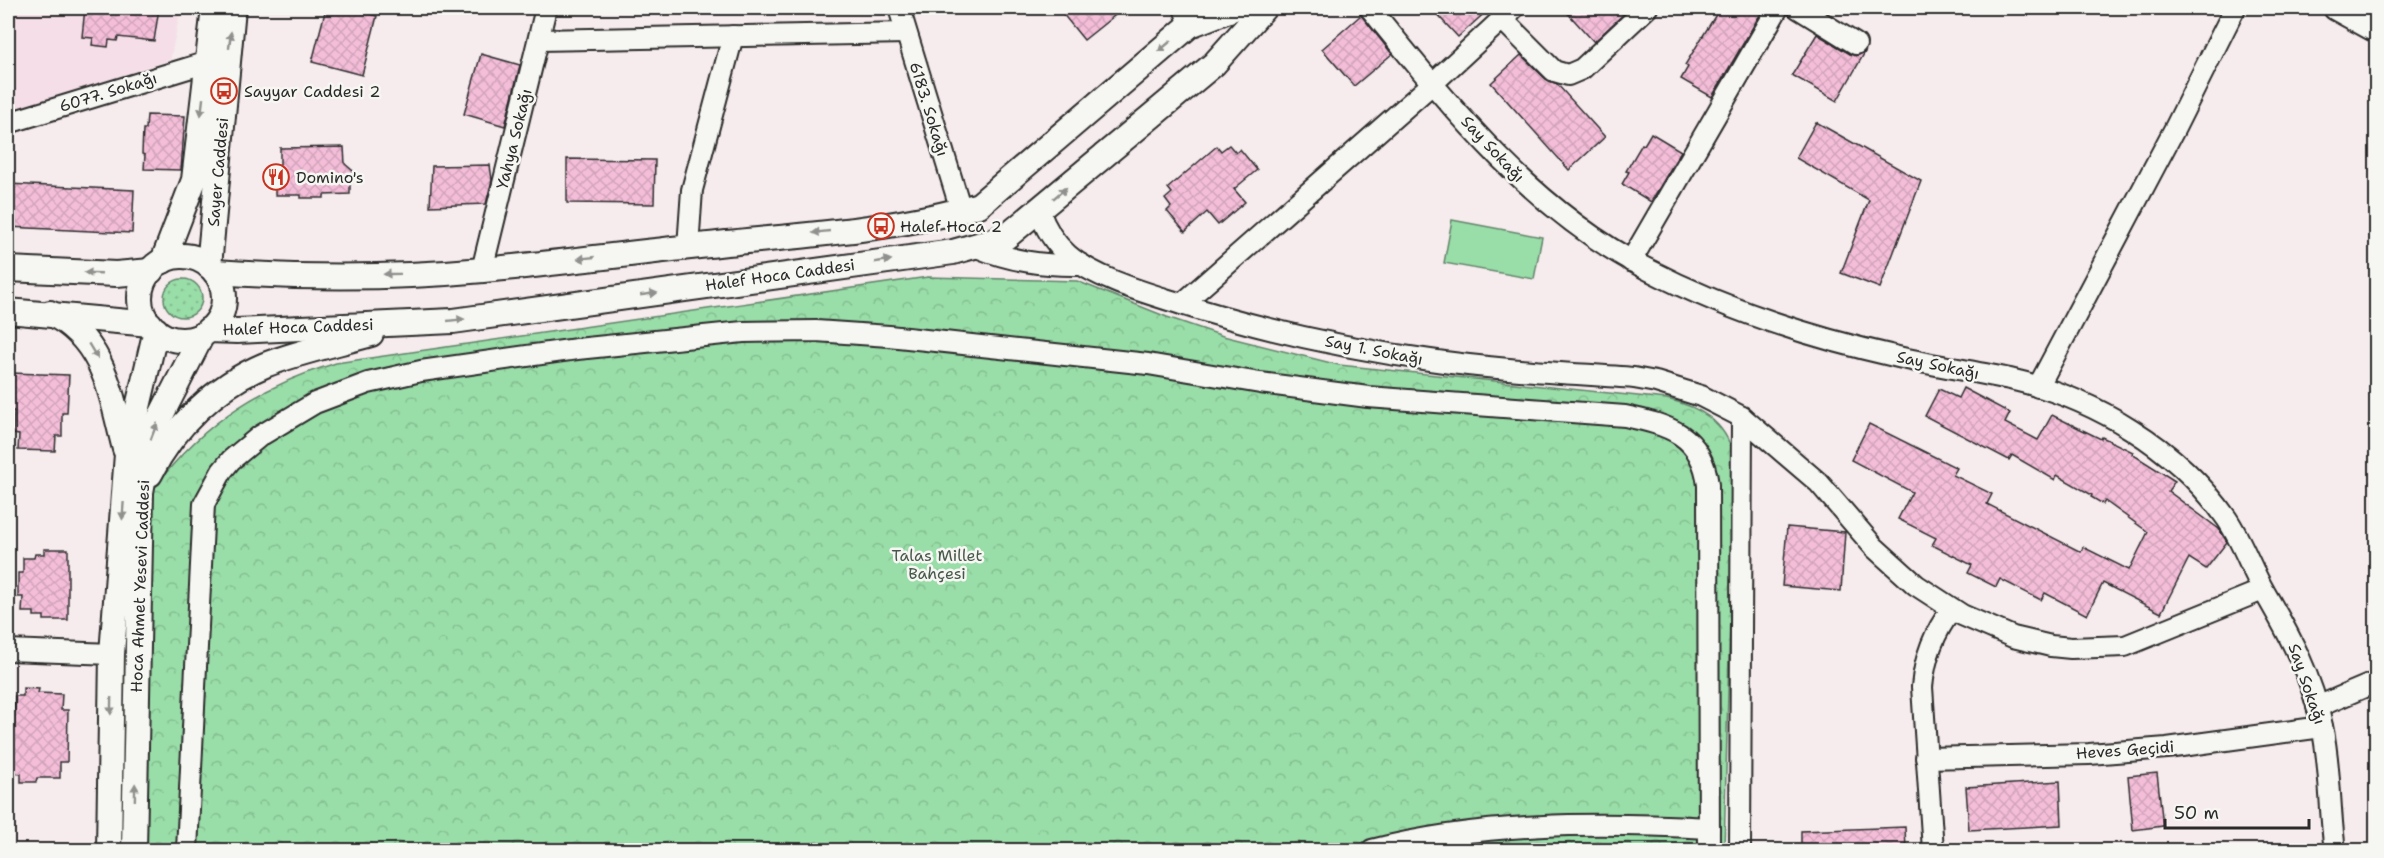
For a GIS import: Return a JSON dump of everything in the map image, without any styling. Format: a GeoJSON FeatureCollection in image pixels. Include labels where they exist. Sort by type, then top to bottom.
{"type":"FeatureCollection","features":[{"type":"Feature","properties":{"kind":"main road","name":"Sayer Caddesi"},"geometry":{"type":"LineString","coordinates":[[157,266],[194,180],[214,8]]}},
{"type":"Feature","properties":{"kind":"main road","name":"Sayer Caddesi"},"geometry":{"type":"LineString","coordinates":[[212,269],[233,8]]}},
{"type":"Feature","properties":{"kind":"main road"},"geometry":{"type":"LineString","coordinates":[[8,269],[116,273],[157,266],[187,256],[212,269],[276,275],[408,274],[482,270],[880,226],[961,210],[979,205],[1187,16],[1234,8]]}},
{"type":"Feature","properties":{"kind":"main road","name":"Halef Hoca Caddesi"},"geometry":{"type":"LineString","coordinates":[[205,333],[465,319],[953,252],[1006,237],[1214,64],[1264,8]]}},
{"type":"Feature","properties":{"kind":"main road"},"geometry":{"type":"LineString","coordinates":[[2336,8],[2376,30]]}},
{"type":"Feature","properties":{"kind":"main road"},"geometry":{"type":"LineString","coordinates":[[153,327],[142,309],[141,293],[146,278],[157,266]]}},
{"type":"Feature","properties":{"kind":"main road"},"geometry":{"type":"LineString","coordinates":[[8,310],[50,313],[153,327],[178,339],[205,333],[219,318],[224,303],[223,286],[212,269]]}},
{"type":"Feature","properties":{"kind":"main road"},"geometry":{"type":"LineString","coordinates":[[50,313],[75,328],[93,350],[107,384],[127,454]]}},
{"type":"Feature","properties":{"kind":"main road"},"geometry":{"type":"LineString","coordinates":[[141,492],[157,460],[184,424],[203,405],[244,376],[266,365],[410,323]]}},
{"type":"Feature","properties":{"kind":"main road","name":"Hoca Ahmet Yesevi Caddesi"},"geometry":{"type":"LineString","coordinates":[[109,850],[112,654],[127,454],[153,327]]}},
{"type":"Feature","properties":{"kind":"main road","name":"Hoca Ahmet Yesevi Caddesi"},"geometry":{"type":"LineString","coordinates":[[134,850],[141,492],[152,432],[205,333]]}},
{"type":"Feature","properties":{"kind":"street","name":"Yahya Sokağı"},"geometry":{"type":"LineString","coordinates":[[482,270],[546,8]]}},
{"type":"Feature","properties":{"kind":"street","name":"6183. Sokağı"},"geometry":{"type":"LineString","coordinates":[[898,8],[961,210]]}},
{"type":"Feature","properties":{"kind":"street","name":"Say Sokağı"},"geometry":{"type":"LineString","coordinates":[[1370,8],[1432,84],[1531,190],[1584,232],[1631,261],[1727,304],[1829,339],[1888,355],[2010,379],[2038,387],[2075,401],[2118,422],[2158,447],[2176,462],[2211,498],[2241,542],[2263,590],[2294,643],[2306,671],[2318,707],[2327,755],[2330,813],[2336,850]]}},
{"type":"Feature","properties":{"kind":"street"},"geometry":{"type":"LineString","coordinates":[[1182,304],[1432,84],[1508,13],[1554,71],[1568,75],[1578,72],[1647,8]]}},
{"type":"Feature","properties":{"kind":"street"},"geometry":{"type":"LineString","coordinates":[[1631,261],[1778,8]]}},
{"type":"Feature","properties":{"kind":"street"},"geometry":{"type":"LineString","coordinates":[[1798,8],[1856,44]]}},
{"type":"Feature","properties":{"kind":"street"},"geometry":{"type":"LineString","coordinates":[[2038,387],[2155,168],[2235,8]]}},
{"type":"Feature","properties":{"kind":"street"},"geometry":{"type":"LineString","coordinates":[[539,40],[906,33]]}},
{"type":"Feature","properties":{"kind":"street"},"geometry":{"type":"LineString","coordinates":[[688,247],[692,190],[734,36]]}},
{"type":"Feature","properties":{"kind":"street","name":"6077. Sokağı"},"geometry":{"type":"LineString","coordinates":[[8,123],[208,62]]}},
{"type":"Feature","properties":{"kind":"street","name":"Say 1. Sokağı"},"geometry":{"type":"LineString","coordinates":[[1039,210],[1043,223],[1058,246],[1082,265],[1128,285],[1182,304],[1314,338],[1428,360],[1634,378],[1656,382],[1701,396],[1742,417],[1819,483],[1874,547],[1916,585],[1952,609],[1988,627],[2032,642],[2071,648],[2125,646],[2263,590]]}},
{"type":"Feature","properties":{"kind":"street"},"geometry":{"type":"LineString","coordinates":[[974,246],[1009,259],[1033,264],[1082,265]]}},
{"type":"Feature","properties":{"kind":"street"},"geometry":{"type":"LineString","coordinates":[[187,850],[204,504],[222,471],[237,455],[278,423],[315,403],[341,392],[394,376],[576,349],[707,335],[780,331],[862,333],[1101,358],[1368,397],[1625,416],[1647,420],[1679,432],[1699,453],[1708,485],[1709,850]]}},
{"type":"Feature","properties":{"kind":"street"},"geometry":{"type":"LineString","coordinates":[[1740,850],[1742,417]]}},
{"type":"Feature","properties":{"kind":"street"},"geometry":{"type":"LineString","coordinates":[[1933,850],[1922,687],[1923,670],[1933,638],[1952,609]]}},
{"type":"Feature","properties":{"kind":"street"},"geometry":{"type":"LineString","coordinates":[[8,650],[112,654]]}},
{"type":"Feature","properties":{"kind":"street"},"geometry":{"type":"LineString","coordinates":[[2318,707],[2376,682]]}},
{"type":"Feature","properties":{"kind":"street","name":"Heves Geçidi"},"geometry":{"type":"LineString","coordinates":[[1926,758],[2089,754],[2167,748],[2322,727]]}},
{"type":"Feature","properties":{"kind":"street"},"geometry":{"type":"LineString","coordinates":[[1372,850],[1422,839],[1488,829],[1614,825],[1709,828]]}},
{"type":"Feature","properties":{"kind":"shaded area"},"geometry":{"type":"Polygon","coordinates":[[[8,8],[181,8],[170,60],[8,112],[8,8]]]}},
{"type":"Feature","properties":{"kind":"green space"},"geometry":{"type":"Polygon","coordinates":[[[1452,220],[1542,237],[1534,279],[1444,263],[1452,220]]]}},
{"type":"Feature","properties":{"kind":"green space","name":"Talas Millet Bahçesi"},"geometry":{"type":"Polygon","coordinates":[[[928,277],[1077,281],[1167,317],[1223,336],[1339,365],[1667,399],[1690,406],[1709,417],[1724,433],[1734,456],[1724,850],[121,850],[130,524],[149,494],[170,468],[193,444],[243,404],[272,388],[336,363],[928,277]]]}},
{"type":"Feature","properties":{"kind":"green space"},"geometry":{"type":"Polygon","coordinates":[[[183,279],[196,285],[202,298],[196,311],[183,317],[170,311],[164,298],[170,285],[183,279]]]}},
{"type":"Feature","properties":{"kind":"building"},"geometry":{"type":"Polygon","coordinates":[[[85,8],[159,8],[154,41],[118,37],[117,41],[109,40],[108,47],[92,45],[93,38],[82,37],[85,8]]]}},
{"type":"Feature","properties":{"kind":"building"},"geometry":{"type":"Polygon","coordinates":[[[326,8],[343,8],[377,16],[362,75],[312,62],[326,8]]]}},
{"type":"Feature","properties":{"kind":"building"},"geometry":{"type":"Polygon","coordinates":[[[1058,8],[1124,8],[1084,40],[1058,8]]]}},
{"type":"Feature","properties":{"kind":"building"},"geometry":{"type":"Polygon","coordinates":[[[1431,8],[1490,8],[1458,37],[1431,8]]]}},
{"type":"Feature","properties":{"kind":"building"},"geometry":{"type":"Polygon","coordinates":[[[1563,8],[1630,8],[1594,42],[1563,8]]]}},
{"type":"Feature","properties":{"kind":"building"},"geometry":{"type":"Polygon","coordinates":[[[1720,8],[1764,8],[1712,97],[1681,79],[1688,67],[1685,65],[1720,8]]]}},
{"type":"Feature","properties":{"kind":"building"},"geometry":{"type":"Polygon","coordinates":[[[1361,15],[1392,54],[1354,86],[1322,49],[1361,15]]]}},
{"type":"Feature","properties":{"kind":"building"},"geometry":{"type":"Polygon","coordinates":[[[1817,34],[1850,54],[1856,56],[1865,52],[1837,101],[1792,75],[1817,34]]]}},
{"type":"Feature","properties":{"kind":"building"},"geometry":{"type":"Polygon","coordinates":[[[481,54],[520,65],[505,126],[464,114],[481,54]]]}},
{"type":"Feature","properties":{"kind":"building"},"geometry":{"type":"Polygon","coordinates":[[[1521,55],[1546,79],[1557,84],[1605,137],[1569,170],[1491,83],[1521,55]]]}},
{"type":"Feature","properties":{"kind":"building"},"geometry":{"type":"Polygon","coordinates":[[[147,115],[185,116],[181,170],[144,169],[143,129],[146,129],[147,115]]]}},
{"type":"Feature","properties":{"kind":"building"},"geometry":{"type":"Polygon","coordinates":[[[1816,122],[1921,181],[1880,288],[1841,273],[1869,200],[1796,158],[1816,122]]]}},
{"type":"Feature","properties":{"kind":"building"},"geometry":{"type":"Polygon","coordinates":[[[1651,133],[1681,151],[1651,202],[1622,184],[1629,172],[1626,171],[1651,133]]]}},
{"type":"Feature","properties":{"kind":"building"},"geometry":{"type":"Polygon","coordinates":[[[1229,145],[1236,153],[1240,149],[1257,170],[1234,189],[1245,202],[1218,225],[1207,212],[1185,232],[1167,211],[1171,207],[1165,199],[1172,193],[1168,188],[1217,146],[1221,151],[1229,145]]]}},
{"type":"Feature","properties":{"kind":"building"},"geometry":{"type":"Polygon","coordinates":[[[344,147],[345,164],[353,171],[355,178],[350,183],[350,194],[324,195],[324,198],[275,195],[271,172],[280,164],[280,148],[344,147]]]}},
{"type":"Feature","properties":{"kind":"building"},"geometry":{"type":"Polygon","coordinates":[[[567,159],[655,160],[654,204],[567,203],[567,159]]]}},
{"type":"Feature","properties":{"kind":"building"},"geometry":{"type":"Polygon","coordinates":[[[490,165],[492,180],[486,204],[430,206],[432,166],[490,165]]]}},
{"type":"Feature","properties":{"kind":"building"},"geometry":{"type":"Polygon","coordinates":[[[8,184],[134,190],[132,233],[8,227],[8,184]]]}},
{"type":"Feature","properties":{"kind":"building"},"geometry":{"type":"Polygon","coordinates":[[[11,373],[69,375],[67,413],[62,413],[62,436],[56,436],[55,451],[18,450],[19,435],[13,434],[14,411],[9,411],[11,373]]]}},
{"type":"Feature","properties":{"kind":"building"},"geometry":{"type":"Polygon","coordinates":[[[1963,388],[2010,413],[2005,423],[2038,440],[2052,415],[2133,452],[2132,454],[2175,481],[2168,491],[2219,529],[2227,542],[2206,569],[2189,558],[2161,613],[2103,583],[2087,615],[2045,593],[2041,600],[2000,579],[1996,587],[1968,573],[1972,565],[1932,545],[1936,538],[1898,519],[1912,492],[1851,460],[1869,424],[1957,468],[1953,475],[1992,494],[1987,504],[2081,552],[2083,547],[2129,570],[2148,532],[2105,501],[2103,504],[2057,475],[2055,480],[2012,455],[2009,460],[1925,416],[1939,389],[1958,398],[1963,388]]]}},
{"type":"Feature","properties":{"kind":"building"},"geometry":{"type":"Polygon","coordinates":[[[1787,527],[1845,532],[1841,591],[1782,586],[1787,527]]]}},
{"type":"Feature","properties":{"kind":"building"},"geometry":{"type":"Polygon","coordinates":[[[44,549],[68,549],[68,620],[44,620],[44,616],[34,616],[34,612],[22,612],[23,597],[18,597],[18,573],[23,573],[23,558],[34,558],[35,554],[44,554],[44,549]]]}},
{"type":"Feature","properties":{"kind":"building"},"geometry":{"type":"Polygon","coordinates":[[[23,688],[39,689],[38,693],[62,694],[61,710],[68,710],[67,762],[60,762],[60,778],[37,778],[36,782],[21,782],[21,774],[13,773],[15,696],[23,696],[23,688]]]}},
{"type":"Feature","properties":{"kind":"building"},"geometry":{"type":"Polygon","coordinates":[[[2157,773],[2163,826],[2133,830],[2128,776],[2157,773]]]}},
{"type":"Feature","properties":{"kind":"building"},"geometry":{"type":"Polygon","coordinates":[[[2060,781],[2062,825],[1969,830],[1966,787],[2060,781]]]}},
{"type":"Feature","properties":{"kind":"building"},"geometry":{"type":"Polygon","coordinates":[[[1905,827],[1906,850],[1801,850],[1801,831],[1905,827]]]}},
{"type":"Feature","properties":{"kind":"place","name":"Sayyar Caddesi 2"},"geometry":{"type":"Point","coordinates":[224,91]}},
{"type":"Feature","properties":{"kind":"place","name":"Domino's"},"geometry":{"type":"Point","coordinates":[276,177]}},
{"type":"Feature","properties":{"kind":"place","name":"Halef Hoca 2"},"geometry":{"type":"Point","coordinates":[881,226]}}]}
